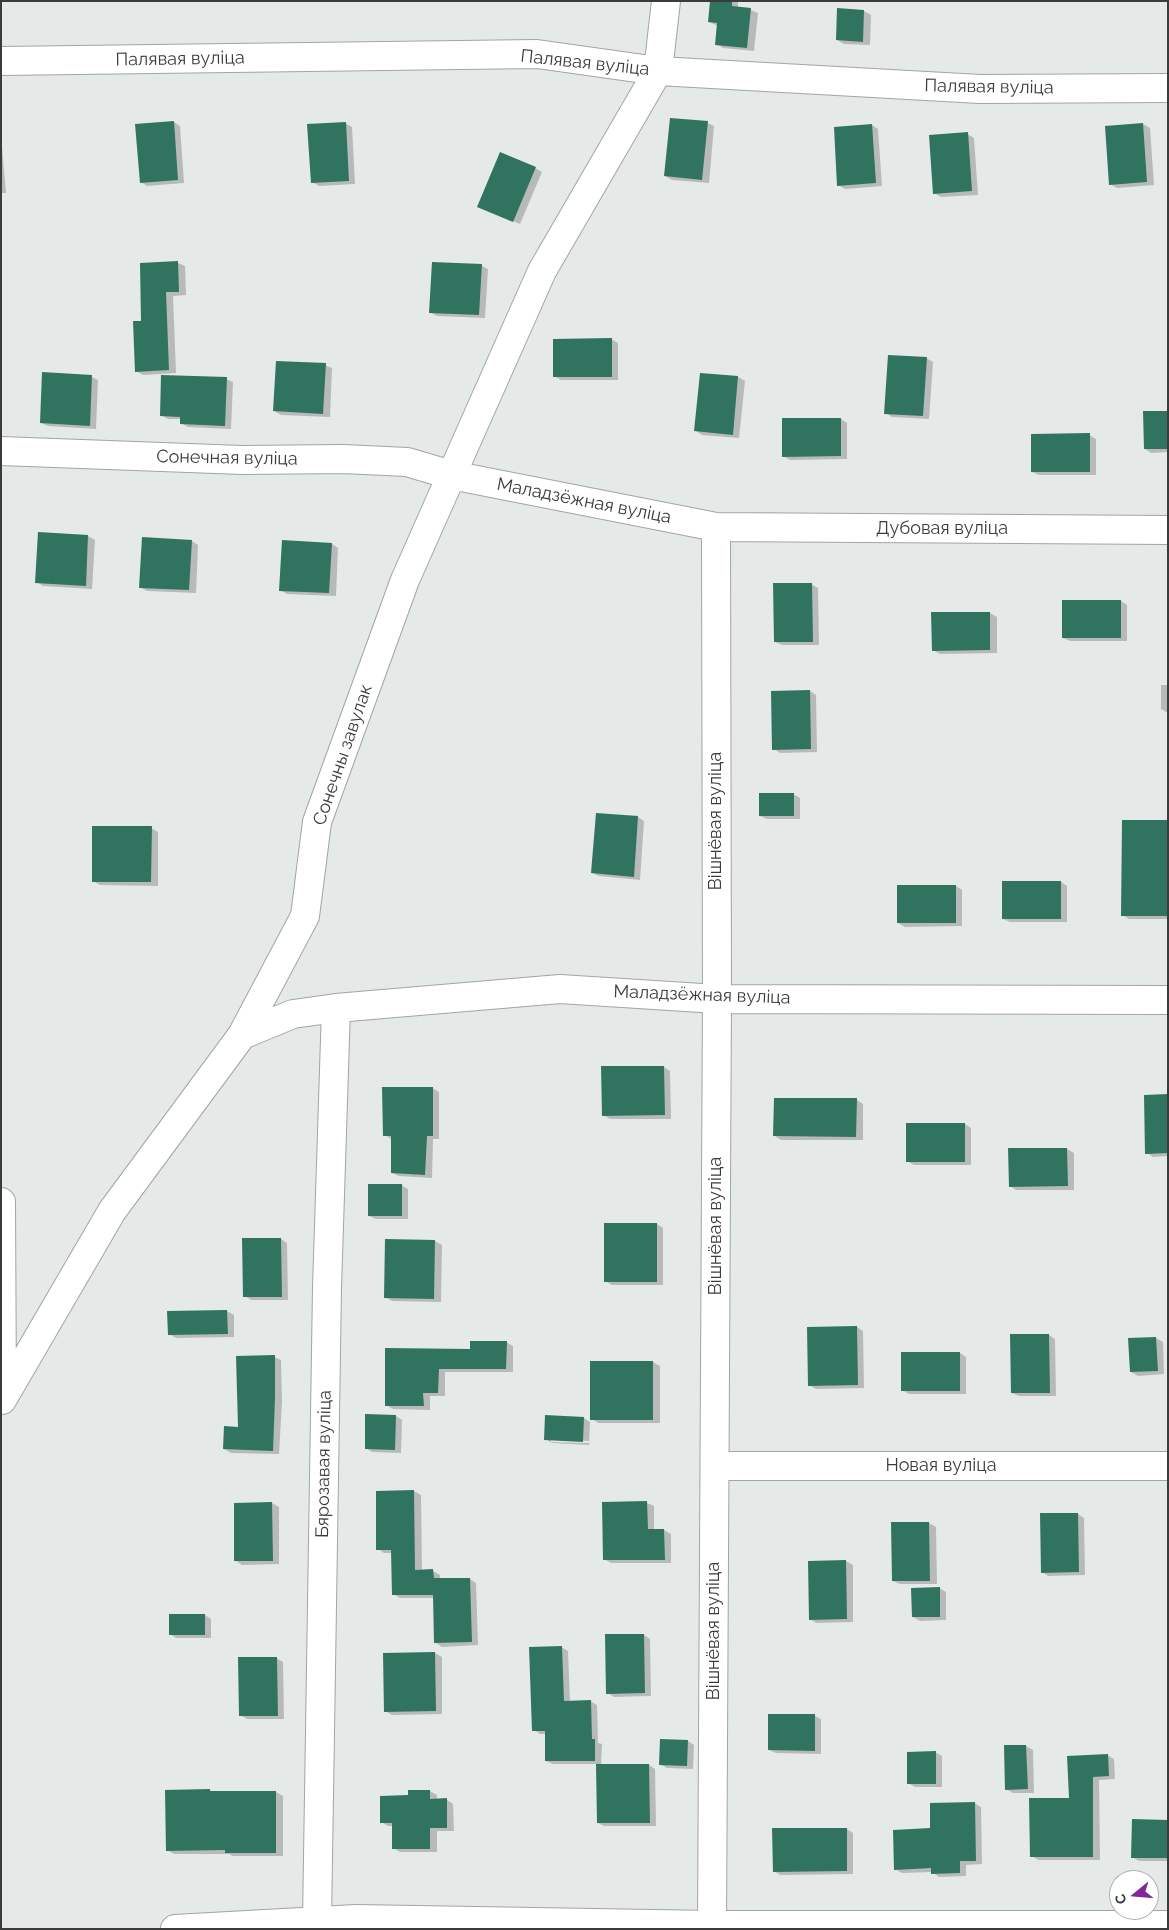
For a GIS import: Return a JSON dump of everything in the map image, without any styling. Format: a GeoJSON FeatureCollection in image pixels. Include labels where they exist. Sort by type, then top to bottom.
{"type":"FeatureCollection","features":[{"type":"Feature","properties":{"kind":"street"},"geometry":{"type":"LineString","coordinates":[[658,70],[666,1]]}},
{"type":"Feature","properties":{"kind":"street","name":"Палявая вуліца"},"geometry":{"type":"LineString","coordinates":[[1,61],[537,54],[658,70],[980,89],[1168,88]]}},
{"type":"Feature","properties":{"kind":"street","name":"Сонечны завулак"},"geometry":{"type":"LineString","coordinates":[[2,1400],[112,1211],[242,1035],[305,916],[317,822],[405,580],[542,271],[658,70]]}},
{"type":"Feature","properties":{"kind":"street","name":"Сонечная вуліца"},"geometry":{"type":"LineString","coordinates":[[1,451],[242,460],[343,459],[389,461],[407,462],[451,475]]}},
{"type":"Feature","properties":{"kind":"street","name":"Маладзёжная вуліца"},"geometry":{"type":"LineString","coordinates":[[451,475],[716,527]]}},
{"type":"Feature","properties":{"kind":"street","name":"Дубовая вуліца"},"geometry":{"type":"LineString","coordinates":[[716,527],[1168,530]]}},
{"type":"Feature","properties":{"kind":"street","name":"Вішнёвая вуліца"},"geometry":{"type":"LineString","coordinates":[[712,1924],[715,1466],[716,527]]}},
{"type":"Feature","properties":{"kind":"street","name":"Маладзёжная вуліца"},"geometry":{"type":"LineString","coordinates":[[242,1035],[293,1014],[336,1008],[560,989],[716,999],[1168,1000]]}},
{"type":"Feature","properties":{"kind":"street","name":"Бярозавая вуліца"},"geometry":{"type":"LineString","coordinates":[[317,1921],[327,1288],[336,1008]]}},
{"type":"Feature","properties":{"kind":"street"},"geometry":{"type":"LineString","coordinates":[[1,1202],[1,1412]]}},
{"type":"Feature","properties":{"kind":"street","name":"Новая вуліца"},"geometry":{"type":"LineString","coordinates":[[715,1466],[1168,1466]]}},
{"type":"Feature","properties":{"kind":"street"},"geometry":{"type":"LineString","coordinates":[[175,1929],[356,1919],[712,1924],[1168,1925]]}},
{"type":"Feature","properties":{"kind":"building"},"geometry":{"type":"Polygon","coordinates":[[[710,1],[732,1],[732,6],[751,8],[747,48],[715,45],[717,23],[708,22],[710,1]]]}},
{"type":"Feature","properties":{"kind":"building"},"geometry":{"type":"Polygon","coordinates":[[[837,8],[864,10],[863,42],[836,40],[837,8]]]}},
{"type":"Feature","properties":{"kind":"building"},"geometry":{"type":"Polygon","coordinates":[[[670,118],[708,121],[702,180],[664,176],[670,118]]]}},
{"type":"Feature","properties":{"kind":"building"},"geometry":{"type":"Polygon","coordinates":[[[174,121],[178,180],[140,183],[135,124],[174,121]]]}},
{"type":"Feature","properties":{"kind":"building"},"geometry":{"type":"Polygon","coordinates":[[[346,122],[349,181],[311,183],[307,124],[346,122]]]}},
{"type":"Feature","properties":{"kind":"building"},"geometry":{"type":"Polygon","coordinates":[[[1143,123],[1147,182],[1109,185],[1105,126],[1143,123]]]}},
{"type":"Feature","properties":{"kind":"building"},"geometry":{"type":"Polygon","coordinates":[[[872,124],[876,183],[837,186],[834,127],[872,124]]]}},
{"type":"Feature","properties":{"kind":"building"},"geometry":{"type":"Polygon","coordinates":[[[968,132],[972,191],[933,194],[929,135],[968,132]]]}},
{"type":"Feature","properties":{"kind":"building"},"geometry":{"type":"Polygon","coordinates":[[[500,152],[536,167],[513,222],[477,207],[500,152]]]}},
{"type":"Feature","properties":{"kind":"building"},"geometry":{"type":"Polygon","coordinates":[[[178,261],[179,292],[166,292],[169,370],[135,372],[133,321],[141,321],[140,263],[178,261]]]}},
{"type":"Feature","properties":{"kind":"building"},"geometry":{"type":"Polygon","coordinates":[[[432,262],[482,264],[479,315],[429,313],[432,262]]]}},
{"type":"Feature","properties":{"kind":"building"},"geometry":{"type":"Polygon","coordinates":[[[612,338],[612,377],[553,377],[553,339],[612,338]]]}},
{"type":"Feature","properties":{"kind":"building"},"geometry":{"type":"Polygon","coordinates":[[[888,355],[927,357],[923,416],[884,414],[888,355]]]}},
{"type":"Feature","properties":{"kind":"building"},"geometry":{"type":"Polygon","coordinates":[[[276,361],[326,363],[323,414],[273,411],[276,361]]]}},
{"type":"Feature","properties":{"kind":"building"},"geometry":{"type":"Polygon","coordinates":[[[42,372],[92,375],[90,426],[40,423],[42,372]]]}},
{"type":"Feature","properties":{"kind":"building"},"geometry":{"type":"Polygon","coordinates":[[[700,373],[738,376],[733,435],[694,431],[700,373]]]}},
{"type":"Feature","properties":{"kind":"building"},"geometry":{"type":"Polygon","coordinates":[[[161,375],[227,377],[225,426],[180,424],[180,417],[160,416],[161,375]]]}},
{"type":"Feature","properties":{"kind":"building"},"geometry":{"type":"Polygon","coordinates":[[[1143,411],[1168,411],[1168,449],[1144,449],[1143,411]]]}},
{"type":"Feature","properties":{"kind":"building"},"geometry":{"type":"Polygon","coordinates":[[[782,418],[841,418],[841,456],[782,457],[782,418]]]}},
{"type":"Feature","properties":{"kind":"building"},"geometry":{"type":"Polygon","coordinates":[[[1090,433],[1090,472],[1031,472],[1031,434],[1090,433]]]}},
{"type":"Feature","properties":{"kind":"building"},"geometry":{"type":"Polygon","coordinates":[[[38,532],[88,535],[86,586],[35,583],[38,532]]]}},
{"type":"Feature","properties":{"kind":"building"},"geometry":{"type":"Polygon","coordinates":[[[142,537],[192,540],[189,590],[139,588],[142,537]]]}},
{"type":"Feature","properties":{"kind":"building"},"geometry":{"type":"Polygon","coordinates":[[[282,540],[332,543],[329,593],[279,591],[282,540]]]}},
{"type":"Feature","properties":{"kind":"building"},"geometry":{"type":"Polygon","coordinates":[[[773,583],[812,583],[813,642],[774,642],[773,583]]]}},
{"type":"Feature","properties":{"kind":"building"},"geometry":{"type":"Polygon","coordinates":[[[1062,600],[1121,600],[1121,638],[1062,638],[1062,600]]]}},
{"type":"Feature","properties":{"kind":"building"},"geometry":{"type":"Polygon","coordinates":[[[931,612],[990,612],[990,650],[932,651],[931,612]]]}},
{"type":"Feature","properties":{"kind":"building"},"geometry":{"type":"Polygon","coordinates":[[[810,690],[811,749],[772,750],[771,691],[810,690]]]}},
{"type":"Feature","properties":{"kind":"building"},"geometry":{"type":"Polygon","coordinates":[[[759,793],[794,793],[794,816],[759,816],[759,793]]]}},
{"type":"Feature","properties":{"kind":"building"},"geometry":{"type":"Polygon","coordinates":[[[596,813],[638,816],[634,877],[591,873],[596,813]]]}},
{"type":"Feature","properties":{"kind":"building"},"geometry":{"type":"Polygon","coordinates":[[[1122,820],[1168,820],[1168,916],[1121,916],[1122,820]]]}},
{"type":"Feature","properties":{"kind":"building"},"geometry":{"type":"Polygon","coordinates":[[[92,826],[152,826],[151,882],[92,882],[92,826]]]}},
{"type":"Feature","properties":{"kind":"building"},"geometry":{"type":"Polygon","coordinates":[[[1002,881],[1061,881],[1061,919],[1002,919],[1002,881]]]}},
{"type":"Feature","properties":{"kind":"building"},"geometry":{"type":"Polygon","coordinates":[[[897,885],[956,885],[956,923],[897,923],[897,885]]]}},
{"type":"Feature","properties":{"kind":"building"},"geometry":{"type":"Polygon","coordinates":[[[601,1066],[664,1066],[665,1115],[602,1116],[601,1066]]]}},
{"type":"Feature","properties":{"kind":"building"},"geometry":{"type":"Polygon","coordinates":[[[382,1087],[433,1087],[433,1136],[427,1136],[425,1175],[391,1173],[391,1136],[383,1136],[382,1087]]]}},
{"type":"Feature","properties":{"kind":"building"},"geometry":{"type":"Polygon","coordinates":[[[1168,1094],[1168,1153],[1145,1154],[1144,1095],[1168,1094]]]}},
{"type":"Feature","properties":{"kind":"building"},"geometry":{"type":"Polygon","coordinates":[[[774,1098],[857,1098],[856,1137],[773,1136],[774,1098]]]}},
{"type":"Feature","properties":{"kind":"building"},"geometry":{"type":"Polygon","coordinates":[[[906,1123],[965,1123],[965,1162],[906,1162],[906,1123]]]}},
{"type":"Feature","properties":{"kind":"building"},"geometry":{"type":"Polygon","coordinates":[[[1008,1148],[1067,1148],[1068,1186],[1009,1187],[1008,1148]]]}},
{"type":"Feature","properties":{"kind":"building"},"geometry":{"type":"Polygon","coordinates":[[[368,1184],[402,1184],[402,1216],[368,1216],[368,1184]]]}},
{"type":"Feature","properties":{"kind":"building"},"geometry":{"type":"Polygon","coordinates":[[[604,1223],[657,1223],[657,1282],[604,1282],[604,1223]]]}},
{"type":"Feature","properties":{"kind":"building"},"geometry":{"type":"Polygon","coordinates":[[[242,1238],[281,1238],[282,1297],[243,1297],[242,1238]]]}},
{"type":"Feature","properties":{"kind":"building"},"geometry":{"type":"Polygon","coordinates":[[[385,1239],[435,1240],[434,1299],[384,1298],[385,1239]]]}},
{"type":"Feature","properties":{"kind":"building"},"geometry":{"type":"Polygon","coordinates":[[[227,1310],[228,1334],[168,1335],[167,1311],[227,1310]]]}},
{"type":"Feature","properties":{"kind":"building"},"geometry":{"type":"Polygon","coordinates":[[[857,1326],[858,1385],[808,1386],[807,1327],[857,1326]]]}},
{"type":"Feature","properties":{"kind":"building"},"geometry":{"type":"Polygon","coordinates":[[[1010,1334],[1049,1334],[1050,1393],[1011,1393],[1010,1334]]]}},
{"type":"Feature","properties":{"kind":"building"},"geometry":{"type":"Polygon","coordinates":[[[1156,1337],[1158,1371],[1130,1372],[1128,1338],[1156,1337]]]}},
{"type":"Feature","properties":{"kind":"building"},"geometry":{"type":"Polygon","coordinates":[[[470,1341],[507,1341],[506,1369],[439,1369],[438,1393],[423,1393],[424,1406],[385,1406],[385,1348],[470,1349],[470,1341]]]}},
{"type":"Feature","properties":{"kind":"building"},"geometry":{"type":"Polygon","coordinates":[[[901,1352],[960,1352],[960,1391],[901,1391],[901,1352]]]}},
{"type":"Feature","properties":{"kind":"building"},"geometry":{"type":"Polygon","coordinates":[[[275,1355],[273,1451],[223,1449],[224,1426],[238,1427],[236,1356],[275,1355]]]}},
{"type":"Feature","properties":{"kind":"building"},"geometry":{"type":"Polygon","coordinates":[[[590,1361],[653,1361],[653,1420],[590,1420],[590,1361]]]}},
{"type":"Feature","properties":{"kind":"building"},"geometry":{"type":"Polygon","coordinates":[[[365,1414],[396,1415],[395,1450],[365,1449],[365,1414]]]}},
{"type":"Feature","properties":{"kind":"building"},"geometry":{"type":"Polygon","coordinates":[[[545,1415],[584,1417],[583,1442],[544,1440],[545,1415]]]}},
{"type":"Feature","properties":{"kind":"building"},"geometry":{"type":"Polygon","coordinates":[[[414,1490],[415,1570],[433,1569],[434,1578],[470,1578],[472,1642],[434,1643],[433,1595],[392,1595],[391,1550],[376,1550],[376,1491],[414,1490]]]}},
{"type":"Feature","properties":{"kind":"building"},"geometry":{"type":"Polygon","coordinates":[[[647,1501],[648,1529],[664,1529],[665,1560],[603,1560],[602,1502],[647,1501]]]}},
{"type":"Feature","properties":{"kind":"building"},"geometry":{"type":"Polygon","coordinates":[[[272,1502],[273,1561],[234,1561],[234,1503],[272,1502]]]}},
{"type":"Feature","properties":{"kind":"building"},"geometry":{"type":"Polygon","coordinates":[[[1040,1513],[1078,1513],[1079,1572],[1041,1573],[1040,1513]]]}},
{"type":"Feature","properties":{"kind":"building"},"geometry":{"type":"Polygon","coordinates":[[[891,1522],[929,1522],[930,1581],[892,1581],[891,1522]]]}},
{"type":"Feature","properties":{"kind":"building"},"geometry":{"type":"Polygon","coordinates":[[[846,1560],[847,1619],[809,1620],[808,1561],[846,1560]]]}},
{"type":"Feature","properties":{"kind":"building"},"geometry":{"type":"Polygon","coordinates":[[[940,1587],[940,1617],[912,1617],[911,1588],[940,1587]]]}},
{"type":"Feature","properties":{"kind":"building"},"geometry":{"type":"Polygon","coordinates":[[[169,1614],[205,1614],[205,1635],[169,1635],[169,1614]]]}},
{"type":"Feature","properties":{"kind":"building"},"geometry":{"type":"Polygon","coordinates":[[[605,1634],[644,1634],[645,1693],[606,1694],[605,1634]]]}},
{"type":"Feature","properties":{"kind":"building"},"geometry":{"type":"Polygon","coordinates":[[[562,1646],[564,1701],[591,1700],[592,1739],[595,1739],[595,1761],[545,1761],[545,1731],[532,1731],[529,1647],[562,1646]]]}},
{"type":"Feature","properties":{"kind":"building"},"geometry":{"type":"Polygon","coordinates":[[[435,1652],[436,1711],[384,1712],[383,1653],[435,1652]]]}},
{"type":"Feature","properties":{"kind":"building"},"geometry":{"type":"Polygon","coordinates":[[[238,1657],[277,1657],[278,1716],[239,1716],[238,1657]]]}},
{"type":"Feature","properties":{"kind":"building"},"geometry":{"type":"Polygon","coordinates":[[[768,1714],[815,1714],[815,1751],[768,1750],[768,1714]]]}},
{"type":"Feature","properties":{"kind":"building"},"geometry":{"type":"Polygon","coordinates":[[[660,1739],[688,1740],[687,1766],[659,1765],[660,1739]]]}},
{"type":"Feature","properties":{"kind":"building"},"geometry":{"type":"Polygon","coordinates":[[[1004,1745],[1026,1745],[1028,1789],[1005,1790],[1004,1745]]]}},
{"type":"Feature","properties":{"kind":"building"},"geometry":{"type":"Polygon","coordinates":[[[936,1751],[936,1784],[907,1784],[907,1752],[936,1751]]]}},
{"type":"Feature","properties":{"kind":"building"},"geometry":{"type":"Polygon","coordinates":[[[1108,1754],[1109,1776],[1093,1777],[1093,1857],[1030,1857],[1029,1798],[1069,1798],[1067,1756],[1108,1754]]]}},
{"type":"Feature","properties":{"kind":"building"},"geometry":{"type":"Polygon","coordinates":[[[596,1764],[649,1764],[650,1823],[597,1823],[596,1764]]]}},
{"type":"Feature","properties":{"kind":"building"},"geometry":{"type":"Polygon","coordinates":[[[210,1789],[210,1791],[276,1791],[276,1853],[225,1853],[225,1850],[166,1851],[165,1790],[210,1789]]]}},
{"type":"Feature","properties":{"kind":"building"},"geometry":{"type":"Polygon","coordinates":[[[408,1790],[430,1790],[430,1799],[447,1798],[447,1828],[430,1828],[430,1849],[392,1849],[392,1823],[380,1823],[380,1796],[408,1795],[408,1790]]]}},
{"type":"Feature","properties":{"kind":"building"},"geometry":{"type":"Polygon","coordinates":[[[975,1802],[976,1861],[960,1861],[960,1873],[931,1874],[931,1868],[894,1870],[893,1830],[930,1828],[930,1803],[975,1802]]]}},
{"type":"Feature","properties":{"kind":"building"},"geometry":{"type":"Polygon","coordinates":[[[1132,1819],[1168,1820],[1168,1858],[1131,1858],[1132,1819]]]}},
{"type":"Feature","properties":{"kind":"building"},"geometry":{"type":"Polygon","coordinates":[[[772,1828],[847,1828],[847,1871],[773,1872],[772,1828]]]}}]}
